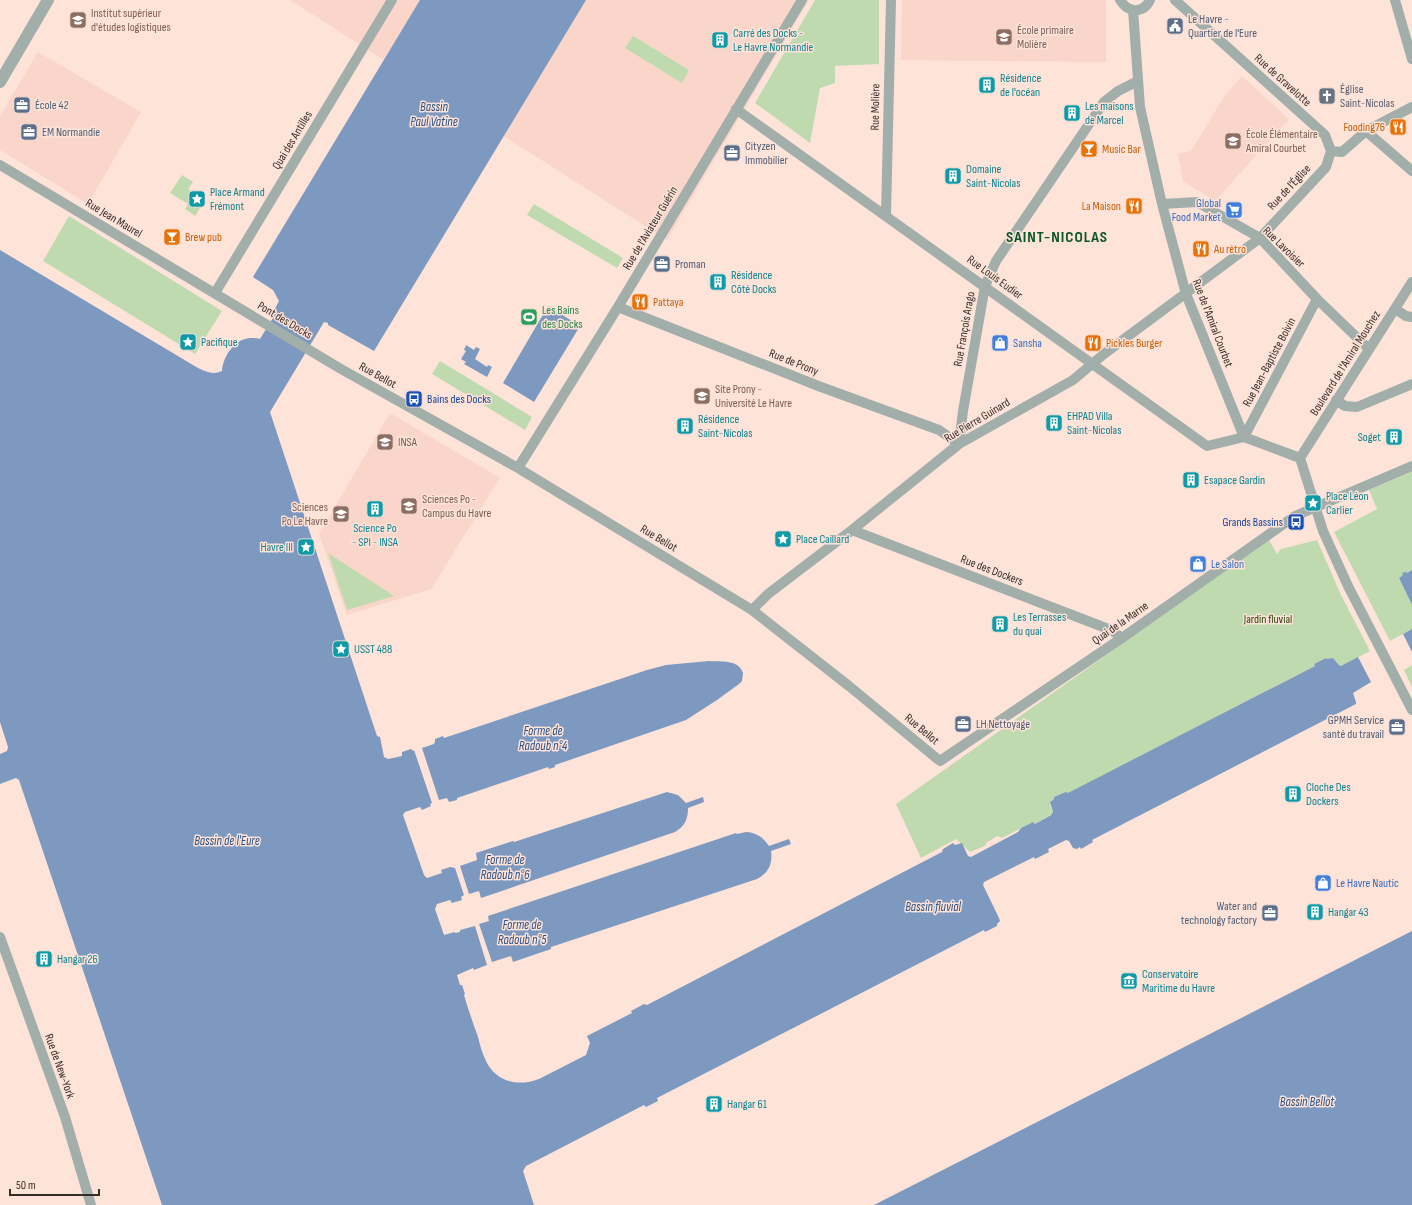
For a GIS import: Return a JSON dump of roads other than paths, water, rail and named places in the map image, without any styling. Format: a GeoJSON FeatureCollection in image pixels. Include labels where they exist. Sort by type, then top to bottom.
{"type":"FeatureCollection","features":[{"type":"Feature","properties":{"kind":"street"},"geometry":{"type":"LineString","coordinates":[[0,82],[48,0]]}},
{"type":"Feature","properties":{"kind":"street","name":"Quai des Antilles"},"geometry":{"type":"LineString","coordinates":[[215,293],[392,0]]}},
{"type":"Feature","properties":{"kind":"street","name":"Rue de l'Aviateur Guérin"},"geometry":{"type":"LineString","coordinates":[[518,468],[618,307],[802,0]]}},
{"type":"Feature","properties":{"kind":"street","name":"Rue Molière"},"geometry":{"type":"LineString","coordinates":[[886,215],[890,0]]}},
{"type":"Feature","properties":{"kind":"street"},"geometry":{"type":"LineString","coordinates":[[1120,0],[1126,7],[1134,10],[1143,9],[1150,0]]}},
{"type":"Feature","properties":{"kind":"street","name":"Rue de Gravelotte"},"geometry":{"type":"LineString","coordinates":[[1175,0],[1325,135],[1331,151]]}},
{"type":"Feature","properties":{"kind":"street"},"geometry":{"type":"LineString","coordinates":[[1395,0],[1412,59]]}},
{"type":"Feature","properties":{"kind":"street","name":"Rue de l'Amiral Courbet"},"geometry":{"type":"LineString","coordinates":[[1134,10],[1140,107],[1162,204],[1186,294],[1244,437]]}},
{"type":"Feature","properties":{"kind":"street","name":"Rue François Arago"},"geometry":{"type":"LineString","coordinates":[[959,444],[963,411],[985,286],[996,261],[1104,102],[1118,90],[1138,81]]}},
{"type":"Feature","properties":{"kind":"street"},"geometry":{"type":"LineString","coordinates":[[1331,151],[1342,152],[1366,130],[1412,107]]}},
{"type":"Feature","properties":{"kind":"street","name":"Rue Louis Eudier"},"geometry":{"type":"LineString","coordinates":[[736,109],[1207,446],[1244,437]]}},
{"type":"Feature","properties":{"kind":"street"},"geometry":{"type":"LineString","coordinates":[[1366,130],[1412,171]]}},
{"type":"Feature","properties":{"kind":"street","name":"Rue de l'Église"},"geometry":{"type":"LineString","coordinates":[[1186,294],[1260,238],[1326,167],[1331,151]]}},
{"type":"Feature","properties":{"kind":"street","name":"Rue Jean Maurel"},"geometry":{"type":"LineString","coordinates":[[0,165],[215,293]]}},
{"type":"Feature","properties":{"kind":"street","name":"Rue Lavoisier"},"geometry":{"type":"LineString","coordinates":[[1162,204],[1196,202],[1260,238],[1318,299],[1369,349]]}},
{"type":"Feature","properties":{"kind":"street","name":"Boulevard de l'Amiral Mouchez"},"geometry":{"type":"LineString","coordinates":[[1300,458],[1412,282]]}},
{"type":"Feature","properties":{"kind":"street","name":"Pont des Docks"},"geometry":{"type":"LineString","coordinates":[[215,293],[341,369]]}},
{"type":"Feature","properties":{"kind":"street","name":"Rue Pierre Guinard"},"geometry":{"type":"LineString","coordinates":[[752,610],[768,594],[852,530],[959,444],[1073,380],[1186,294]]}},
{"type":"Feature","properties":{"kind":"street","name":"Rue Jean-Baptiste Boivin"},"geometry":{"type":"LineString","coordinates":[[1244,437],[1318,299]]}},
{"type":"Feature","properties":{"kind":"street","name":"Rue de Prony"},"geometry":{"type":"LineString","coordinates":[[618,307],[821,387],[940,430],[959,444]]}},
{"type":"Feature","properties":{"kind":"street"},"geometry":{"type":"LineString","coordinates":[[1395,309],[1406,316],[1412,317]]}},
{"type":"Feature","properties":{"kind":"street","name":"Rue Bellot"},"geometry":{"type":"LineString","coordinates":[[341,369],[518,468],[752,610],[849,686],[940,761]]}},
{"type":"Feature","properties":{"kind":"street"},"geometry":{"type":"LineString","coordinates":[[1336,400],[1345,406],[1357,408],[1412,384]]}},
{"type":"Feature","properties":{"kind":"street"},"geometry":{"type":"LineString","coordinates":[[1244,437],[1300,458],[1323,531],[1348,586],[1412,710]]}},
{"type":"Feature","properties":{"kind":"street","name":"Quai de la Marne"},"geometry":{"type":"LineString","coordinates":[[940,761],[1122,638],[1295,516],[1412,466]]}},
{"type":"Feature","properties":{"kind":"street","name":"Rue des Dockers"},"geometry":{"type":"LineString","coordinates":[[852,530],[1111,630],[1122,638]]}},
{"type":"Feature","properties":{"kind":"street","name":"Rue de New-York"},"geometry":{"type":"LineString","coordinates":[[0,937],[65,1117],[91,1205]]}},
{"type":"Feature","properties":{"kind":"water","name":"Bassin de l'Eure"},"geometry":{"type":"Polygon","coordinates":[[[420,0],[586,0],[374,351],[324,322],[270,412],[377,736],[380,737],[384,757],[388,759],[402,756],[402,752],[411,749],[413,751],[414,750],[432,803],[430,804],[431,806],[422,810],[420,807],[405,812],[403,815],[424,875],[427,878],[442,873],[441,870],[450,867],[455,868],[464,895],[461,897],[462,900],[452,903],[450,900],[437,904],[435,909],[444,935],[460,932],[460,930],[475,926],[487,965],[474,970],[473,968],[457,975],[465,994],[464,995],[483,1055],[490,1068],[496,1074],[508,1081],[523,1083],[539,1079],[586,1055],[590,1043],[587,1036],[632,1013],[631,1011],[644,1004],[647,1005],[942,852],[943,849],[953,843],[955,845],[962,843],[968,856],[971,857],[1018,832],[1021,828],[1033,822],[1035,824],[1051,815],[1053,812],[1050,802],[1054,799],[1054,797],[1066,792],[1068,793],[1315,666],[1314,664],[1326,658],[1333,658],[1341,666],[1358,657],[1371,682],[1353,693],[1356,704],[1092,840],[1093,842],[1081,849],[1080,847],[1077,849],[1073,848],[1069,841],[1066,840],[1048,849],[1049,852],[1035,859],[1034,857],[984,882],[983,885],[1000,921],[997,926],[985,932],[984,930],[657,1098],[658,1101],[646,1107],[644,1105],[526,1166],[523,1171],[534,1205],[162,1205],[19,780],[16,778],[0,784],[0,754],[7,751],[8,747],[0,722],[0,250],[198,368],[213,373],[222,371],[227,355],[234,345],[244,339],[260,339],[274,316],[272,314],[279,301],[273,290],[253,277],[420,0]]]}},
{"type":"Feature","properties":{"kind":"water"},"geometry":{"type":"Polygon","coordinates":[[[548,306],[580,326],[534,402],[503,383],[548,306]]]}},
{"type":"Feature","properties":{"kind":"water"},"geometry":{"type":"Polygon","coordinates":[[[466,345],[474,350],[476,347],[480,349],[475,359],[487,367],[488,365],[492,367],[487,377],[464,364],[466,362],[461,359],[466,351],[464,350],[466,345]]]}},
{"type":"Feature","properties":{"kind":"water"},"geometry":{"type":"Polygon","coordinates":[[[1412,570],[1412,605],[1399,578],[1403,575],[1402,573],[1407,573],[1412,570]]]}},
{"type":"Feature","properties":{"kind":"water"},"geometry":{"type":"Polygon","coordinates":[[[1412,629],[1412,652],[1403,634],[1412,629]]]}},
{"type":"Feature","properties":{"kind":"water","name":"Forme de Radoub n°4"},"geometry":{"type":"Polygon","coordinates":[[[709,661],[729,662],[737,665],[743,673],[742,681],[717,700],[686,720],[555,765],[555,767],[549,769],[548,767],[457,798],[457,800],[449,802],[447,798],[439,800],[422,748],[434,744],[435,739],[443,736],[444,738],[647,670],[666,665],[709,661]]]}},
{"type":"Feature","properties":{"kind":"water","name":"Forme de Radoub n°6"},"geometry":{"type":"Polygon","coordinates":[[[667,792],[678,795],[686,803],[703,797],[704,802],[688,808],[685,822],[675,832],[481,898],[479,891],[469,894],[460,866],[477,860],[476,853],[667,792]]]}},
{"type":"Feature","properties":{"kind":"water","name":"Forme de Radoub n°5"},"geometry":{"type":"Polygon","coordinates":[[[746,832],[759,836],[769,846],[789,839],[791,844],[771,851],[769,868],[757,879],[551,947],[551,949],[513,962],[511,956],[492,962],[479,924],[489,921],[488,916],[736,833],[746,832]]]}},
{"type":"Feature","properties":{"kind":"water","name":"Bassin Bellot"},"geometry":{"type":"Polygon","coordinates":[[[1412,931],[1412,1205],[874,1205],[1412,931]]]}},
{"type":"Feature","properties":{"kind":"place","name":"Institut supérieur d'études logistiques"},"geometry":{"type":"Point","coordinates":[78,20]}},
{"type":"Feature","properties":{"kind":"place","name":"Le Havre - Quartier de l'Eure"},"geometry":{"type":"Point","coordinates":[1175,26]}},
{"type":"Feature","properties":{"kind":"place","name":"École primaire Molière"},"geometry":{"type":"Point","coordinates":[1004,37]}},
{"type":"Feature","properties":{"kind":"place","name":"Carré des Docks - Le Havre Normandie"},"geometry":{"type":"Point","coordinates":[720,40]}},
{"type":"Feature","properties":{"kind":"place","name":"Résidence de l'océan"},"geometry":{"type":"Point","coordinates":[987,85]}},
{"type":"Feature","properties":{"kind":"place","name":"Église Saint-Nicolas"},"geometry":{"type":"Point","coordinates":[1327,96]}},
{"type":"Feature","properties":{"kind":"place","name":"École 42"},"geometry":{"type":"Point","coordinates":[22,105]}},
{"type":"Feature","properties":{"kind":"place","name":"Les maisons de Marcel"},"geometry":{"type":"Point","coordinates":[1072,113]}},
{"type":"Feature","properties":{"kind":"place","name":"Fooding76"},"geometry":{"type":"Point","coordinates":[1398,127]}},
{"type":"Feature","properties":{"kind":"place","name":"EM Normandie"},"geometry":{"type":"Point","coordinates":[29,132]}},
{"type":"Feature","properties":{"kind":"place","name":"École Élémentaire Amiral Courbet"},"geometry":{"type":"Point","coordinates":[1233,141]}},
{"type":"Feature","properties":{"kind":"place","name":"Music Bar"},"geometry":{"type":"Point","coordinates":[1089,149]}},
{"type":"Feature","properties":{"kind":"place","name":"Cityzen Immobilier"},"geometry":{"type":"Point","coordinates":[732,153]}},
{"type":"Feature","properties":{"kind":"place","name":"Domaine Saint-Nicolas"},"geometry":{"type":"Point","coordinates":[953,176]}},
{"type":"Feature","properties":{"kind":"place","name":"Place Armand Frémont"},"geometry":{"type":"Point","coordinates":[197,199]}},
{"type":"Feature","properties":{"kind":"place","name":"La Maison"},"geometry":{"type":"Point","coordinates":[1134,206]}},
{"type":"Feature","properties":{"kind":"place","name":"Global Food Market"},"geometry":{"type":"Point","coordinates":[1234,210]}},
{"type":"Feature","properties":{"kind":"place","name":"Brew pub"},"geometry":{"type":"Point","coordinates":[172,237]}},
{"type":"Feature","properties":{"kind":"place","name":"Au rétro"},"geometry":{"type":"Point","coordinates":[1201,249]}},
{"type":"Feature","properties":{"kind":"place","name":"Proman"},"geometry":{"type":"Point","coordinates":[662,264]}},
{"type":"Feature","properties":{"kind":"place","name":"Résidence Côté Docks"},"geometry":{"type":"Point","coordinates":[718,282]}},
{"type":"Feature","properties":{"kind":"place","name":"Pattaya"},"geometry":{"type":"Point","coordinates":[640,302]}},
{"type":"Feature","properties":{"kind":"place","name":"Les Bains des Docks"},"geometry":{"type":"Point","coordinates":[529,317]}},
{"type":"Feature","properties":{"kind":"place","name":"Pacifique"},"geometry":{"type":"Point","coordinates":[188,342]}},
{"type":"Feature","properties":{"kind":"place","name":"Sansha"},"geometry":{"type":"Point","coordinates":[1000,343]}},
{"type":"Feature","properties":{"kind":"place","name":"Pickles Burger"},"geometry":{"type":"Point","coordinates":[1093,343]}},
{"type":"Feature","properties":{"kind":"place","name":"Site Prony - Université Le Havre"},"geometry":{"type":"Point","coordinates":[702,396]}},
{"type":"Feature","properties":{"kind":"place","name":"Bains des Docks"},"geometry":{"type":"Point","coordinates":[414,399]}},
{"type":"Feature","properties":{"kind":"place","name":"EHPAD Villa Saint-Nicolas"},"geometry":{"type":"Point","coordinates":[1054,423]}},
{"type":"Feature","properties":{"kind":"place","name":"Résidence Saint-Nicolas"},"geometry":{"type":"Point","coordinates":[685,426]}},
{"type":"Feature","properties":{"kind":"place","name":"Soget"},"geometry":{"type":"Point","coordinates":[1394,437]}},
{"type":"Feature","properties":{"kind":"place","name":"INSA"},"geometry":{"type":"Point","coordinates":[385,442]}},
{"type":"Feature","properties":{"kind":"place","name":"Esapace Gardin"},"geometry":{"type":"Point","coordinates":[1191,480]}},
{"type":"Feature","properties":{"kind":"place","name":"Place Léon Carlier"},"geometry":{"type":"Point","coordinates":[1313,503]}},
{"type":"Feature","properties":{"kind":"place","name":"Sciences Po - Campus du Havre"},"geometry":{"type":"Point","coordinates":[409,506]}},
{"type":"Feature","properties":{"kind":"place","name":"Science Po - SPI - INSA"},"geometry":{"type":"Point","coordinates":[375,509]}},
{"type":"Feature","properties":{"kind":"place","name":"Sciences Po Le Havre"},"geometry":{"type":"Point","coordinates":[341,514]}},
{"type":"Feature","properties":{"kind":"place","name":"Grands Bassins"},"geometry":{"type":"Point","coordinates":[1296,522]}},
{"type":"Feature","properties":{"kind":"place","name":"Place Caillard"},"geometry":{"type":"Point","coordinates":[783,539]}},
{"type":"Feature","properties":{"kind":"place","name":"Havre III"},"geometry":{"type":"Point","coordinates":[306,547]}},
{"type":"Feature","properties":{"kind":"place","name":"Le Salon"},"geometry":{"type":"Point","coordinates":[1198,564]}},
{"type":"Feature","properties":{"kind":"place","name":"Les Terrasses du quai"},"geometry":{"type":"Point","coordinates":[1000,624]}},
{"type":"Feature","properties":{"kind":"place","name":"USST 488"},"geometry":{"type":"Point","coordinates":[341,649]}},
{"type":"Feature","properties":{"kind":"place","name":"LH Nettoyage"},"geometry":{"type":"Point","coordinates":[963,724]}},
{"type":"Feature","properties":{"kind":"place","name":"GPMH Service santé du travail"},"geometry":{"type":"Point","coordinates":[1397,727]}},
{"type":"Feature","properties":{"kind":"place","name":"Cloche Des Dockers"},"geometry":{"type":"Point","coordinates":[1293,794]}},
{"type":"Feature","properties":{"kind":"place","name":"Le Havre Nautic"},"geometry":{"type":"Point","coordinates":[1323,883]}},
{"type":"Feature","properties":{"kind":"place","name":"Hangar 43"},"geometry":{"type":"Point","coordinates":[1315,912]}},
{"type":"Feature","properties":{"kind":"place","name":"Water and technology factory"},"geometry":{"type":"Point","coordinates":[1270,913]}},
{"type":"Feature","properties":{"kind":"place","name":"Hangar 26"},"geometry":{"type":"Point","coordinates":[44,959]}},
{"type":"Feature","properties":{"kind":"place","name":"Conservatoire Maritime du Havre"},"geometry":{"type":"Point","coordinates":[1129,981]}},
{"type":"Feature","properties":{"kind":"place","name":"Hangar 61"},"geometry":{"type":"Point","coordinates":[714,1104]}},
{"type":"Feature","properties":{"kind":"district","name":"SAINT-NICOLAS"},"geometry":{"type":"Point","coordinates":[1057,236]}},
{"type":"Feature","properties":{"kind":"water label","name":"Bassin Paul Vatine"},"geometry":{"type":"Point","coordinates":[434,114]}},
{"type":"Feature","properties":{"kind":"water label","name":"Bassin fluvial"},"geometry":{"type":"Point","coordinates":[933,906]}},
{"type":"Feature","properties":{"kind":"park label","name":"Jardin fluvial"},"geometry":{"type":"Point","coordinates":[1268,619]}}]}
